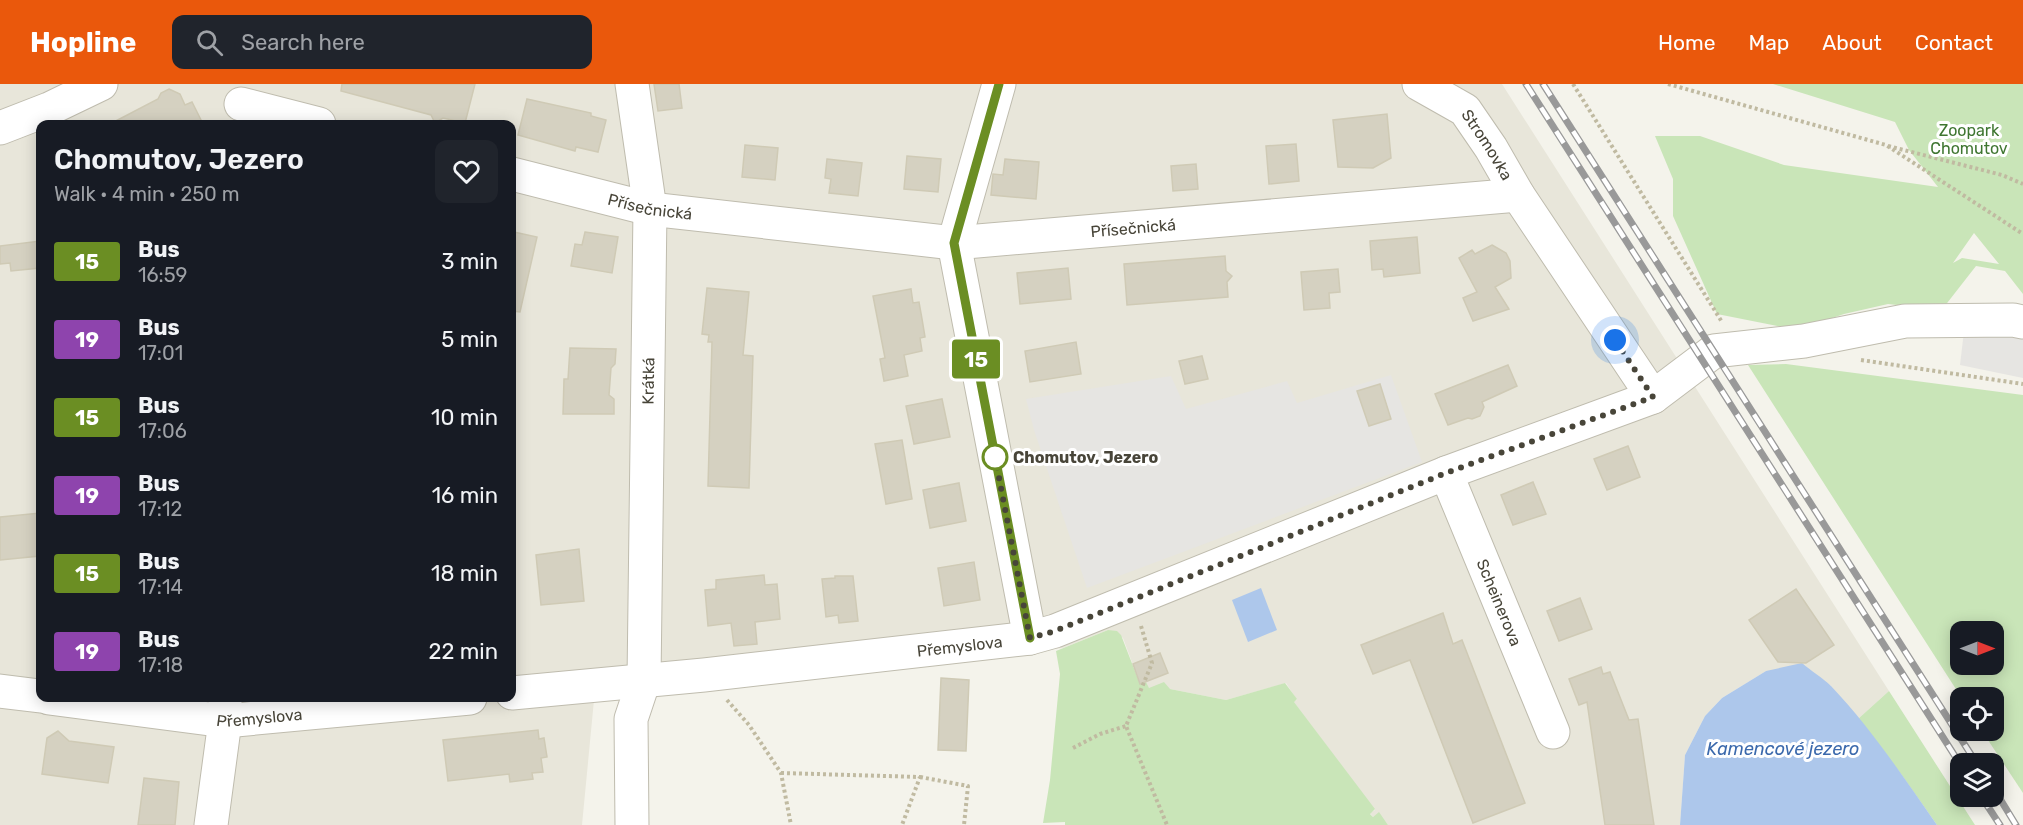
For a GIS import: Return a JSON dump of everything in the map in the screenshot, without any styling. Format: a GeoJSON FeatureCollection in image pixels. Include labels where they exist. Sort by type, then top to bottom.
{"type":"FeatureCollection","features":[{"type":"Feature","properties":{"kind":"street"},"geometry":{"type":"LineString","coordinates":[[0,128],[49,109],[101,84]]}},
{"type":"Feature","properties":{"kind":"street","name":"Krátká"},"geometry":{"type":"LineString","coordinates":[[632,84],[650,209],[644,680],[631,719],[632,825]]}},
{"type":"Feature","properties":{"kind":"street"},"geometry":{"type":"LineString","coordinates":[[999,84],[954,243],[1030,638]]}},
{"type":"Feature","properties":{"kind":"street","name":"Stromovka"},"geometry":{"type":"LineString","coordinates":[[1419,84],[1465,110],[1491,148],[1518,195]]}},
{"type":"Feature","properties":{"kind":"street"},"geometry":{"type":"LineString","coordinates":[[234,104],[303,120]]}},
{"type":"Feature","properties":{"kind":"street","name":"Přísečnická"},"geometry":{"type":"LineString","coordinates":[[516,175],[650,209],[954,243],[1518,195]]}},
{"type":"Feature","properties":{"kind":"street"},"geometry":{"type":"LineString","coordinates":[[1518,195],[1653,397]]}},
{"type":"Feature","properties":{"kind":"street","name":"Přemyslova"},"geometry":{"type":"LineString","coordinates":[[516,693],[704,675],[1030,638],[1055,631],[1446,473],[1653,397],[1714,351],[1804,341],[1905,321],[2013,320],[2023,322]]}},
{"type":"Feature","properties":{"kind":"street","name":"Scheinerova"},"geometry":{"type":"LineString","coordinates":[[1446,473],[1553,732]]}},
{"type":"Feature","properties":{"kind":"street"},"geometry":{"type":"LineString","coordinates":[[0,691],[36,696]]}},
{"type":"Feature","properties":{"kind":"street","name":"Přemyslova"},"geometry":{"type":"LineString","coordinates":[[113,702],[225,709],[381,702]]}},
{"type":"Feature","properties":{"kind":"street"},"geometry":{"type":"LineString","coordinates":[[212,825],[225,709]]}},
{"type":"Feature","properties":{"kind":"path"},"geometry":{"type":"LineString","coordinates":[[1573,84],[1724,324],[1754,346]]}},
{"type":"Feature","properties":{"kind":"path"},"geometry":{"type":"LineString","coordinates":[[1668,84],[1886,146],[2002,175],[2023,184]]}},
{"type":"Feature","properties":{"kind":"path"},"geometry":{"type":"LineString","coordinates":[[1886,146],[2023,234]]}},
{"type":"Feature","properties":{"kind":"path"},"geometry":{"type":"LineString","coordinates":[[1850,359],[2023,384]]}},
{"type":"Feature","properties":{"kind":"path"},"geometry":{"type":"LineString","coordinates":[[1132,600],[1152,663],[1126,726],[1167,825]]}},
{"type":"Feature","properties":{"kind":"path"},"geometry":{"type":"LineString","coordinates":[[704,675],[750,724],[781,773],[790,825]]}},
{"type":"Feature","properties":{"kind":"path"},"geometry":{"type":"LineString","coordinates":[[1073,748],[1100,734],[1126,726]]}},
{"type":"Feature","properties":{"kind":"path"},"geometry":{"type":"LineString","coordinates":[[781,773],[920,777],[968,786],[964,825]]}},
{"type":"Feature","properties":{"kind":"path"},"geometry":{"type":"LineString","coordinates":[[902,825],[920,777]]}},
{"type":"Feature","properties":{"kind":"shaded area"},"geometry":{"type":"Polygon","coordinates":[[[0,84],[1502,84],[1889,691],[1858,719],[1830,685],[1766,671],[1722,698],[1705,716],[1685,755],[1680,825],[1388,825],[1379,813],[1373,817],[1370,813],[1375,810],[1293,701],[1297,700],[1286,683],[1226,700],[1170,689],[1149,688],[1140,684],[1123,638],[1108,630],[1063,648],[594,700],[582,825],[0,825],[0,84]]]}},
{"type":"Feature","properties":{"kind":"shaded area"},"geometry":{"type":"Polygon","coordinates":[[[1964,331],[2023,337],[2023,378],[1960,365],[1964,331]]]}},
{"type":"Feature","properties":{"kind":"shaded area"},"geometry":{"type":"Polygon","coordinates":[[[1391,375],[1422,462],[1087,588],[1034,430],[1026,399],[1171,376],[1186,409],[1287,381],[1297,403],[1391,375]]]}},
{"type":"Feature","properties":{"kind":"green space","name":"Zoopark Chomutov"},"geometry":{"type":"Polygon","coordinates":[[[1773,84],[2023,84],[2023,294],[2005,271],[1976,266],[1944,307],[1934,309],[1888,304],[1844,314],[1797,330],[1717,314],[1673,216],[1673,179],[1655,136],[1700,136],[1784,165],[1938,187],[1909,150],[1895,122],[1773,84]],[[1974,233],[1953,263],[1962,258],[1999,264],[1974,233]]]}},
{"type":"Feature","properties":{"kind":"green space"},"geometry":{"type":"Polygon","coordinates":[[[1786,364],[2023,395],[2023,793],[2004,764],[2004,753],[1997,753],[1989,741],[2004,741],[2004,687],[1955,687],[1748,365],[1786,364]]]}},
{"type":"Feature","properties":{"kind":"green space"},"geometry":{"type":"Polygon","coordinates":[[[1108,630],[1117,631],[1121,635],[1140,684],[1146,682],[1149,688],[1164,682],[1170,689],[1226,700],[1285,683],[1297,699],[1294,702],[1375,809],[1370,814],[1373,817],[1379,812],[1388,825],[1065,825],[1065,822],[1043,823],[1050,780],[1060,674],[1056,651],[1108,630]]]}},
{"type":"Feature","properties":{"kind":"green space"},"geometry":{"type":"Polygon","coordinates":[[[1889,691],[1950,786],[1950,807],[1963,807],[1975,825],[1937,825],[1858,719],[1889,691]]]}},
{"type":"Feature","properties":{"kind":"water"},"geometry":{"type":"Polygon","coordinates":[[[1261,588],[1277,630],[1248,642],[1232,600],[1261,588]]]}},
{"type":"Feature","properties":{"kind":"water","name":"Kamencové jezero"},"geometry":{"type":"Polygon","coordinates":[[[1802,663],[1831,686],[1860,719],[1937,825],[1680,825],[1685,755],[1705,716],[1722,698],[1766,671],[1802,663]]]}},
{"type":"Feature","properties":{"kind":"building"},"geometry":{"type":"Polygon","coordinates":[[[342,84],[475,84],[466,120],[443,118],[434,120],[431,115],[341,91],[342,84]]]}},
{"type":"Feature","properties":{"kind":"building"},"geometry":{"type":"Polygon","coordinates":[[[654,84],[679,84],[682,108],[658,111],[654,84]]]}},
{"type":"Feature","properties":{"kind":"building"},"geometry":{"type":"Polygon","coordinates":[[[169,89],[180,94],[185,105],[192,102],[201,120],[118,120],[158,99],[161,93],[169,89]]]}},
{"type":"Feature","properties":{"kind":"building"},"geometry":{"type":"Polygon","coordinates":[[[527,99],[591,113],[591,116],[606,120],[598,152],[576,147],[575,151],[518,135],[527,99]]]}},
{"type":"Feature","properties":{"kind":"building"},"geometry":{"type":"Polygon","coordinates":[[[1387,114],[1391,158],[1373,168],[1338,167],[1333,120],[1387,114]]]}},
{"type":"Feature","properties":{"kind":"building"},"geometry":{"type":"Polygon","coordinates":[[[1296,144],[1299,181],[1269,184],[1266,146],[1296,144]]]}},
{"type":"Feature","properties":{"kind":"building"},"geometry":{"type":"Polygon","coordinates":[[[745,145],[778,148],[775,180],[742,177],[745,145]]]}},
{"type":"Feature","properties":{"kind":"building"},"geometry":{"type":"Polygon","coordinates":[[[907,156],[941,159],[938,192],[904,189],[907,156]]]}},
{"type":"Feature","properties":{"kind":"building"},"geometry":{"type":"Polygon","coordinates":[[[827,159],[862,163],[858,196],[829,193],[831,179],[825,178],[827,159]]]}},
{"type":"Feature","properties":{"kind":"building"},"geometry":{"type":"Polygon","coordinates":[[[1005,159],[1039,162],[1036,199],[991,195],[993,174],[1003,175],[1005,159]]]}},
{"type":"Feature","properties":{"kind":"building"},"geometry":{"type":"Polygon","coordinates":[[[1196,164],[1198,189],[1173,191],[1171,166],[1196,164]]]}},
{"type":"Feature","properties":{"kind":"building"},"geometry":{"type":"Polygon","coordinates":[[[516,232],[537,237],[520,312],[516,312],[516,232]]]}},
{"type":"Feature","properties":{"kind":"building"},"geometry":{"type":"Polygon","coordinates":[[[585,232],[618,237],[612,273],[571,266],[575,244],[582,245],[585,232]]]}},
{"type":"Feature","properties":{"kind":"building"},"geometry":{"type":"Polygon","coordinates":[[[1417,237],[1420,273],[1384,277],[1383,269],[1372,270],[1370,241],[1417,237]]]}},
{"type":"Feature","properties":{"kind":"building"},"geometry":{"type":"Polygon","coordinates":[[[36,242],[36,268],[11,271],[10,263],[0,264],[0,246],[36,242]]]}},
{"type":"Feature","properties":{"kind":"building"},"geometry":{"type":"Polygon","coordinates":[[[1492,245],[1506,253],[1510,261],[1511,278],[1495,287],[1509,309],[1473,321],[1463,298],[1477,292],[1459,258],[1472,250],[1475,254],[1492,245]]]}},
{"type":"Feature","properties":{"kind":"building"},"geometry":{"type":"Polygon","coordinates":[[[1225,256],[1226,271],[1232,276],[1227,282],[1228,297],[1127,305],[1124,264],[1225,256]]]}},
{"type":"Feature","properties":{"kind":"building"},"geometry":{"type":"Polygon","coordinates":[[[1068,268],[1071,299],[1020,304],[1017,273],[1068,268]]]}},
{"type":"Feature","properties":{"kind":"building"},"geometry":{"type":"Polygon","coordinates":[[[1338,269],[1340,292],[1329,293],[1330,308],[1304,310],[1301,272],[1338,269]]]}},
{"type":"Feature","properties":{"kind":"building"},"geometry":{"type":"Polygon","coordinates":[[[707,288],[749,292],[743,355],[753,356],[749,488],[708,486],[712,342],[708,342],[709,335],[702,334],[707,288]]]}},
{"type":"Feature","properties":{"kind":"building"},"geometry":{"type":"Polygon","coordinates":[[[911,289],[913,303],[919,302],[925,337],[920,338],[922,351],[904,355],[908,376],[884,381],[880,359],[885,358],[873,296],[911,289]]]}},
{"type":"Feature","properties":{"kind":"building"},"geometry":{"type":"Polygon","coordinates":[[[1076,342],[1081,374],[1030,382],[1025,351],[1076,342]]]}},
{"type":"Feature","properties":{"kind":"building"},"geometry":{"type":"Polygon","coordinates":[[[570,348],[616,349],[615,364],[611,368],[609,395],[614,399],[614,414],[563,414],[564,379],[568,379],[570,348]]]}},
{"type":"Feature","properties":{"kind":"building"},"geometry":{"type":"Polygon","coordinates":[[[1202,356],[1208,379],[1185,384],[1179,361],[1202,356]]]}},
{"type":"Feature","properties":{"kind":"building"},"geometry":{"type":"Polygon","coordinates":[[[1508,365],[1517,386],[1482,402],[1484,407],[1480,416],[1448,425],[1435,394],[1508,365]]]}},
{"type":"Feature","properties":{"kind":"building"},"geometry":{"type":"Polygon","coordinates":[[[1380,384],[1391,419],[1369,426],[1357,391],[1380,384]]]}},
{"type":"Feature","properties":{"kind":"building"},"geometry":{"type":"Polygon","coordinates":[[[942,399],[950,437],[914,444],[906,406],[942,399]]]}},
{"type":"Feature","properties":{"kind":"building"},"geometry":{"type":"Polygon","coordinates":[[[902,440],[912,499],[886,504],[875,444],[902,440]]]}},
{"type":"Feature","properties":{"kind":"building"},"geometry":{"type":"Polygon","coordinates":[[[1628,446],[1640,477],[1607,490],[1594,459],[1628,446]]]}},
{"type":"Feature","properties":{"kind":"building"},"geometry":{"type":"Polygon","coordinates":[[[1533,482],[1546,514],[1513,525],[1501,495],[1533,482]]]}},
{"type":"Feature","properties":{"kind":"building"},"geometry":{"type":"Polygon","coordinates":[[[959,483],[966,521],[930,528],[923,490],[959,483]]]}},
{"type":"Feature","properties":{"kind":"building"},"geometry":{"type":"Polygon","coordinates":[[[36,513],[36,556],[0,560],[0,517],[36,513]]]}},
{"type":"Feature","properties":{"kind":"building"},"geometry":{"type":"Polygon","coordinates":[[[579,549],[584,601],[541,605],[536,555],[579,549]]]}},
{"type":"Feature","properties":{"kind":"building"},"geometry":{"type":"Polygon","coordinates":[[[974,562],[980,600],[944,606],[938,568],[974,562]]]}},
{"type":"Feature","properties":{"kind":"building"},"geometry":{"type":"Polygon","coordinates":[[[764,575],[765,585],[777,584],[780,619],[755,622],[757,644],[734,646],[731,623],[708,626],[705,590],[716,589],[716,580],[764,575]]]}},
{"type":"Feature","properties":{"kind":"building"},"geometry":{"type":"Polygon","coordinates":[[[835,576],[853,576],[858,621],[839,623],[838,615],[826,617],[822,579],[835,578],[835,576]]]}},
{"type":"Feature","properties":{"kind":"building"},"geometry":{"type":"Polygon","coordinates":[[[1796,589],[1834,645],[1806,663],[1778,662],[1749,620],[1796,589]]]}},
{"type":"Feature","properties":{"kind":"building"},"geometry":{"type":"Polygon","coordinates":[[[1580,598],[1592,629],[1559,641],[1547,611],[1580,598]]]}},
{"type":"Feature","properties":{"kind":"building"},"geometry":{"type":"Polygon","coordinates":[[[1443,613],[1453,644],[1462,640],[1525,803],[1473,823],[1410,660],[1373,674],[1361,645],[1443,613]]]}},
{"type":"Feature","properties":{"kind":"building"},"geometry":{"type":"Polygon","coordinates":[[[1160,653],[1168,673],[1140,684],[1133,664],[1160,653]]]}},
{"type":"Feature","properties":{"kind":"building"},"geometry":{"type":"Polygon","coordinates":[[[1601,667],[1603,674],[1610,672],[1629,720],[1638,719],[1654,825],[1605,825],[1587,702],[1579,705],[1569,679],[1601,667]]]}},
{"type":"Feature","properties":{"kind":"building"},"geometry":{"type":"Polygon","coordinates":[[[941,678],[969,680],[966,751],[938,750],[941,678]]]}},
{"type":"Feature","properties":{"kind":"building"},"geometry":{"type":"Polygon","coordinates":[[[538,730],[539,739],[544,738],[547,757],[541,758],[543,772],[532,773],[533,779],[510,782],[509,774],[448,781],[443,740],[538,730]]]}},
{"type":"Feature","properties":{"kind":"building"},"geometry":{"type":"Polygon","coordinates":[[[58,731],[69,741],[114,747],[108,783],[42,774],[47,738],[58,731]]]}},
{"type":"Feature","properties":{"kind":"building"},"geometry":{"type":"Polygon","coordinates":[[[144,778],[179,782],[175,825],[138,825],[144,778]]]}},
{"type":"Feature","properties":{"kind":"railway"},"geometry":{"type":"LineString","coordinates":[[1526,84],[1953,753]]}},
{"type":"Feature","properties":{"kind":"railway"},"geometry":{"type":"LineString","coordinates":[[1543,84],[1970,753]]}},
{"type":"Feature","properties":{"kind":"railway"},"geometry":{"type":"LineString","coordinates":[[2004,805],[2016,825]]}},
{"type":"Feature","properties":{"kind":"railway"},"geometry":{"type":"LineString","coordinates":[[1988,807],[2000,825]]}},
{"type":"Feature","properties":{"kind":"bus line","name":"15"},"geometry":{"type":"LineString","coordinates":[[999,84],[954,243],[1030,638]]}},
{"type":"Feature","properties":{"kind":"place","name":"Chomutov, Jezero"},"geometry":{"type":"Point","coordinates":[995,457]}},
{"type":"Feature","properties":{"kind":"route"},"geometry":{"type":"LineString","coordinates":[[995,457],[1030,638],[1055,631],[1446,473],[1653,397],[1615,340]]}}]}
